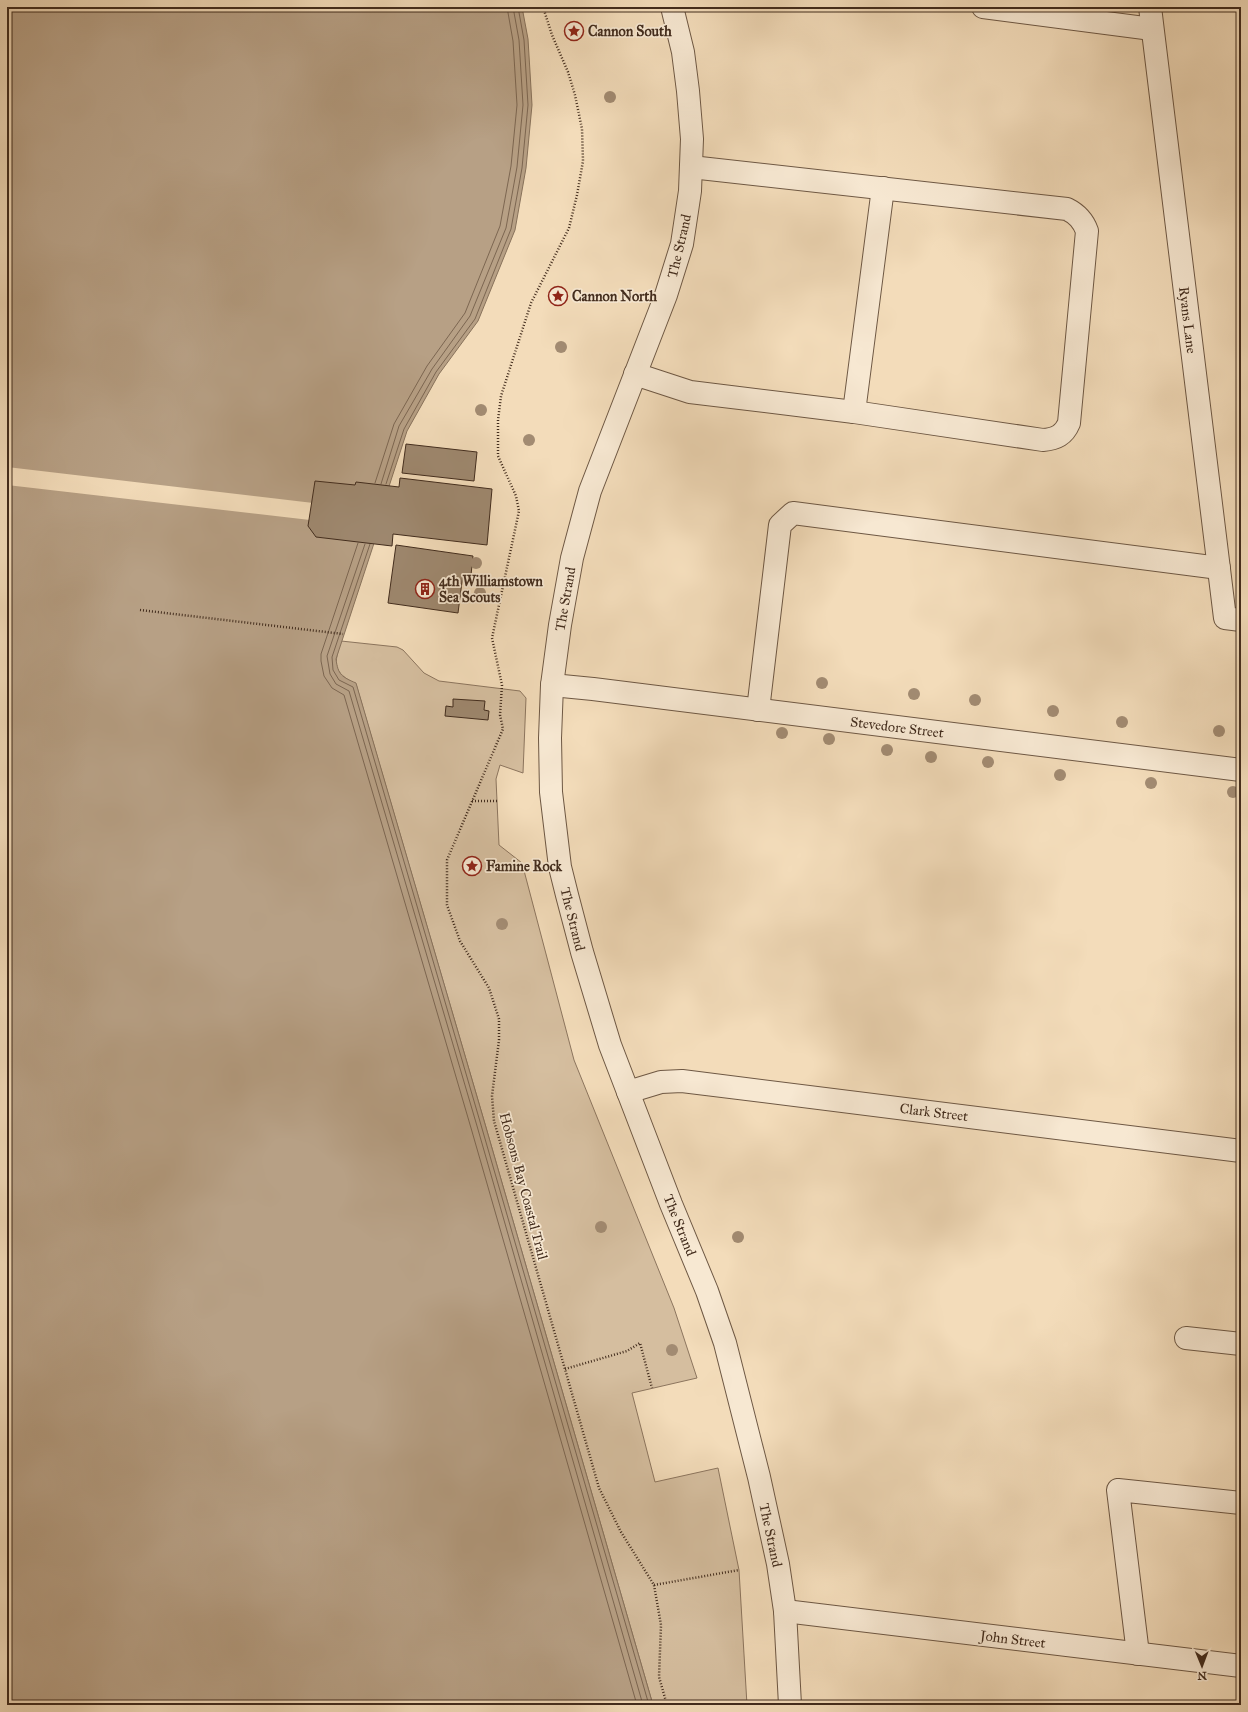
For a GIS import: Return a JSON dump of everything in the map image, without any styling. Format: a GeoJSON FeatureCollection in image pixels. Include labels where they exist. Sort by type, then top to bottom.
{"type":"FeatureCollection","features":[{"type":"Feature","properties":{"kind":"street","name":"The Strand"},"geometry":{"type":"LineString","coordinates":[[672,7],[683,52],[692,139],[690,191],[682,244],[666,296],[590,491],[566,584],[552,685],[550,744],[551,792],[560,867],[582,952],[610,1045],[671,1204],[707,1291],[725,1343],[770,1528],[785,1611],[790,1705]]}},
{"type":"Feature","properties":{"kind":"street","name":"The Strand"},"geometry":{"type":"LineString","coordinates":[[683,52],[688,7]]}},
{"type":"Feature","properties":{"kind":"street"},"geometry":{"type":"LineString","coordinates":[[983,7],[1152,29]]}},
{"type":"Feature","properties":{"kind":"street","name":"Ryans Lane"},"geometry":{"type":"LineString","coordinates":[[1150,7],[1225,618],[1241,620]]}},
{"type":"Feature","properties":{"kind":"street"},"geometry":{"type":"LineString","coordinates":[[635,374],[667,386],[690,392],[854,412],[1043,440],[1053,439],[1062,435],[1066,430],[1070,417],[1087,231],[1081,220],[1075,214],[1067,209],[691,167]]}},
{"type":"Feature","properties":{"kind":"street"},"geometry":{"type":"LineString","coordinates":[[854,412],[883,188]]}},
{"type":"Feature","properties":{"kind":"street"},"geometry":{"type":"LineString","coordinates":[[758,710],[780,525],[793,513],[1219,568]]}},
{"type":"Feature","properties":{"kind":"street","name":"Stevedore Street"},"geometry":{"type":"LineString","coordinates":[[552,685],[1241,770]]}},
{"type":"Feature","properties":{"kind":"street","name":"Clark Street"},"geometry":{"type":"LineString","coordinates":[[628,1092],[661,1082],[682,1081],[1241,1151]]}},
{"type":"Feature","properties":{"kind":"street"},"geometry":{"type":"LineString","coordinates":[[1186,1338],[1241,1344]]}},
{"type":"Feature","properties":{"kind":"street"},"geometry":{"type":"LineString","coordinates":[[1138,1654],[1118,1490],[1241,1503]]}},
{"type":"Feature","properties":{"kind":"street","name":"John Street"},"geometry":{"type":"LineString","coordinates":[[785,1611],[1241,1666]]}},
{"type":"Feature","properties":{"kind":"path","name":"Hobsons Bay Coastal Trail"},"geometry":{"type":"LineString","coordinates":[[543,7],[552,35],[568,72],[575,95],[582,129],[583,161],[569,228],[531,303],[500,402],[498,420],[498,456],[516,496],[519,511],[492,638],[502,685],[500,715],[503,729],[448,860],[447,904],[460,941],[489,988],[498,1011],[499,1040],[492,1096],[494,1121],[599,1488],[621,1532],[654,1585],[661,1625],[659,1677],[667,1705]]}},
{"type":"Feature","properties":{"kind":"path"},"geometry":{"type":"LineString","coordinates":[[140,610],[343,634]]}},
{"type":"Feature","properties":{"kind":"path"},"geometry":{"type":"LineString","coordinates":[[472,801],[498,801]]}},
{"type":"Feature","properties":{"kind":"path"},"geometry":{"type":"LineString","coordinates":[[565,1368],[627,1351],[640,1343],[652,1388]]}},
{"type":"Feature","properties":{"kind":"path"},"geometry":{"type":"LineString","coordinates":[[654,1585],[739,1570]]}},
{"type":"Feature","properties":{"kind":"shaded area"},"geometry":{"type":"Polygon","coordinates":[[[341,641],[397,647],[403,650],[424,673],[439,681],[520,691],[526,698],[523,773],[500,765],[496,779],[499,845],[522,863],[574,1060],[674,1308],[697,1378],[632,1393],[655,1482],[718,1468],[739,1570],[747,1705],[653,1705],[356,684],[348,680],[337,667],[336,662],[341,641]]]}},
{"type":"Feature","properties":{"kind":"water"},"geometry":{"type":"Polygon","coordinates":[[[7,7],[522,7],[528,39],[532,105],[526,168],[515,230],[478,321],[439,374],[407,431],[381,511],[379,528],[336,659],[338,669],[342,675],[356,683],[653,1705],[7,1705],[7,7]]]}},
{"type":"Feature","properties":{"kind":"pier"},"geometry":{"type":"Polygon","coordinates":[[[7,467],[381,511],[379,528],[7,485],[7,467]]]}},
{"type":"Feature","properties":{"kind":"building"},"geometry":{"type":"Polygon","coordinates":[[[406,444],[477,452],[474,481],[402,473],[406,444]]]}},
{"type":"Feature","properties":{"kind":"building"},"geometry":{"type":"Polygon","coordinates":[[[400,478],[492,489],[487,545],[393,534],[392,546],[316,537],[308,526],[315,481],[355,485],[356,482],[399,487],[400,478]]]}},
{"type":"Feature","properties":{"kind":"building","name":"4th Williamstown Sea Scouts"},"geometry":{"type":"Polygon","coordinates":[[[396,545],[473,556],[471,575],[463,574],[458,613],[388,603],[396,545]]]}},
{"type":"Feature","properties":{"kind":"building"},"geometry":{"type":"Polygon","coordinates":[[[453,699],[485,701],[484,710],[489,711],[488,720],[445,716],[446,706],[453,707],[453,699]]]}},
{"type":"Feature","properties":{"kind":"place","name":"Cannon South"},"geometry":{"type":"Point","coordinates":[574,31]}},
{"type":"Feature","properties":{"kind":"place","name":"Cannon North"},"geometry":{"type":"Point","coordinates":[558,296]}},
{"type":"Feature","properties":{"kind":"place","name":"4th Williamstown Sea Scouts"},"geometry":{"type":"Point","coordinates":[425,589]}},
{"type":"Feature","properties":{"kind":"place","name":"Famine Rock"},"geometry":{"type":"Point","coordinates":[472,866]}}]}
